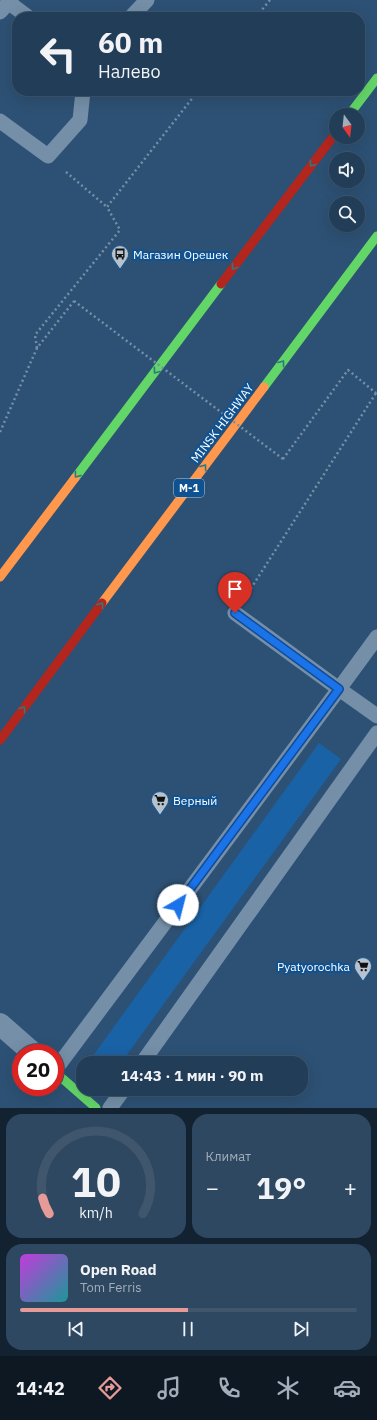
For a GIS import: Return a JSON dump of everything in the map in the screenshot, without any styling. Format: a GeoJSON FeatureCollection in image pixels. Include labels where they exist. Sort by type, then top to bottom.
{"type":"FeatureCollection","features":[{"type":"Feature","properties":{"kind":"main road"},"geometry":{"type":"LineString","coordinates":[[365,94],[377,78]]}},
{"type":"Feature","properties":{"kind":"main road"},"geometry":{"type":"LineString","coordinates":[[354,108],[363,96]]}},
{"type":"Feature","properties":{"kind":"main road"},"geometry":{"type":"LineString","coordinates":[[0,577],[329,141]]}},
{"type":"Feature","properties":{"kind":"main road","name":"MINSK HIGHWAY"},"geometry":{"type":"LineString","coordinates":[[0,740],[377,236]]}},
{"type":"Feature","properties":{"kind":"main road"},"geometry":{"type":"LineString","coordinates":[[64,1079],[96,1108]]}},
{"type":"Feature","properties":{"kind":"street"},"geometry":{"type":"LineString","coordinates":[[0,1024],[23,1044]]}},
{"type":"Feature","properties":{"kind":"lane"},"geometry":{"type":"LineString","coordinates":[[136,12],[147,0]]}},
{"type":"Feature","properties":{"kind":"lane"},"geometry":{"type":"LineString","coordinates":[[6,5],[19,12]]}},
{"type":"Feature","properties":{"kind":"lane"},"geometry":{"type":"LineString","coordinates":[[0,121],[48,156],[80,120],[82,96]]}},
{"type":"Feature","properties":{"kind":"lane"},"geometry":{"type":"LineString","coordinates":[[235,613],[377,716]]}},
{"type":"Feature","properties":{"kind":"lane"},"geometry":{"type":"LineString","coordinates":[[64,1059],[377,637]]}},
{"type":"Feature","properties":{"kind":"lane"},"geometry":{"type":"LineString","coordinates":[[147,1056],[377,733]]}},
{"type":"Feature","properties":{"kind":"lane"},"geometry":{"type":"LineString","coordinates":[[110,1108],[119,1096]]}},
{"type":"Feature","properties":{"kind":"path"},"geometry":{"type":"LineString","coordinates":[[260,12],[270,0]]}},
{"type":"Feature","properties":{"kind":"path"},"geometry":{"type":"LineString","coordinates":[[107,207],[194,96]]}},
{"type":"Feature","properties":{"kind":"path"},"geometry":{"type":"LineString","coordinates":[[37,348],[35,335],[120,230],[107,207],[48,156]]}},
{"type":"Feature","properties":{"kind":"path"},"geometry":{"type":"LineString","coordinates":[[0,432],[37,348],[74,301],[283,459],[348,370],[376,392],[235,613]]}},
{"type":"Feature","properties":{"kind":"shaded area"},"geometry":{"type":"Polygon","coordinates":[[[319,743],[341,759],[126,1056],[93,1056],[319,743]]]}},
{"type":"Feature","properties":{"kind":"traffic: fast"},"geometry":{"type":"LineString","coordinates":[[365,94],[377,78]]}},
{"type":"Feature","properties":{"kind":"traffic: fast"},"geometry":{"type":"LineString","coordinates":[[354,108],[363,96]]}},
{"type":"Feature","properties":{"kind":"traffic: fast"},"geometry":{"type":"LineString","coordinates":[[264,387],[377,236]]}},
{"type":"Feature","properties":{"kind":"traffic: fast"},"geometry":{"type":"LineString","coordinates":[[75,478],[221,284]]}},
{"type":"Feature","properties":{"kind":"traffic: fast"},"geometry":{"type":"LineString","coordinates":[[64,1080],[96,1108]]}},
{"type":"Feature","properties":{"kind":"traffic: slow"},"geometry":{"type":"LineString","coordinates":[[102,603],[264,387]]}},
{"type":"Feature","properties":{"kind":"traffic: slow"},"geometry":{"type":"LineString","coordinates":[[0,577],[75,478]]}},
{"type":"Feature","properties":{"kind":"traffic: jam"},"geometry":{"type":"LineString","coordinates":[[221,284],[329,142]]}},
{"type":"Feature","properties":{"kind":"traffic: jam"},"geometry":{"type":"LineString","coordinates":[[0,740],[102,603]]}},
{"type":"Feature","properties":{"kind":"place","name":"Магазин Орешек"},"geometry":{"type":"Point","coordinates":[120,269]}},
{"type":"Feature","properties":{"kind":"place","name":"Верный"},"geometry":{"type":"Point","coordinates":[160,815]}},
{"type":"Feature","properties":{"kind":"place","name":"Pyatyorochka"},"geometry":{"type":"Point","coordinates":[363,981]}},
{"type":"Feature","properties":{"kind":"route"},"geometry":{"type":"LineString","coordinates":[[178,905],[339,689],[235,613]]}}]}
